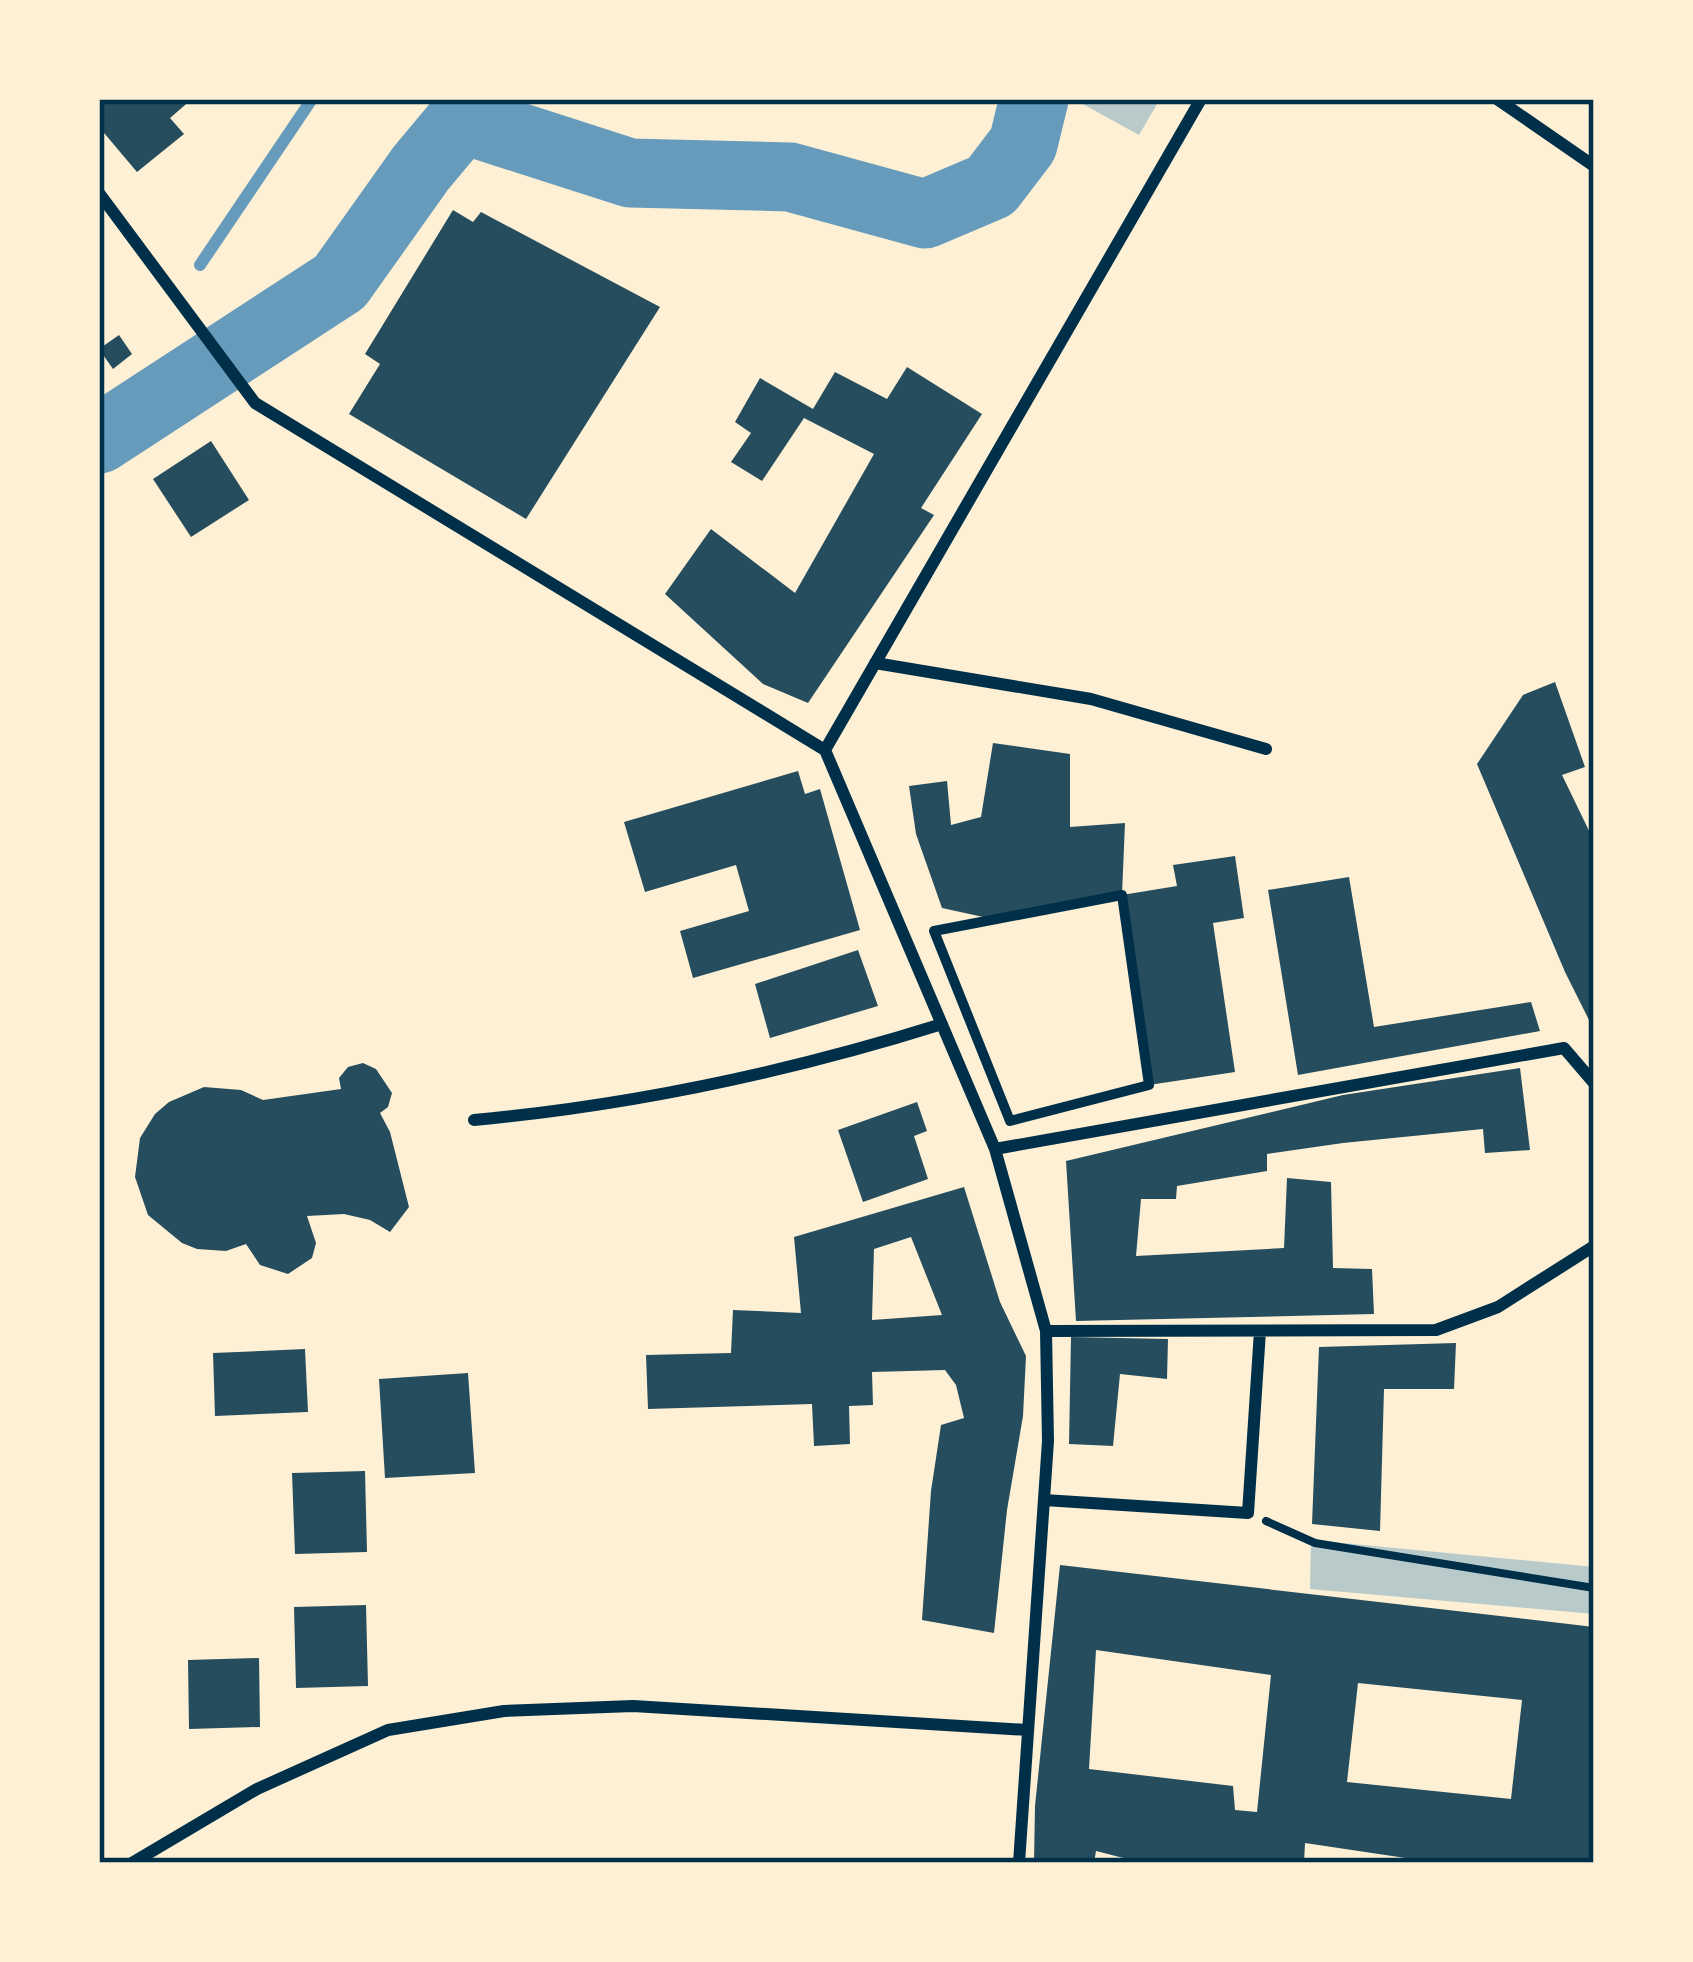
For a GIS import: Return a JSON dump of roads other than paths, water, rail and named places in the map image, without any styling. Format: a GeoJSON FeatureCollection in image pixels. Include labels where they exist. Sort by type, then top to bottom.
{"type":"FeatureCollection","features":[{"type":"Feature","properties":{"kind":"street"},"geometry":{"type":"LineString","coordinates":[[825,750],[1201,99]]}},
{"type":"Feature","properties":{"kind":"street"},"geometry":{"type":"LineString","coordinates":[[1497,99],[1594,166]]}},
{"type":"Feature","properties":{"kind":"street"},"geometry":{"type":"LineString","coordinates":[[99,193],[255,403],[825,750],[995,1149],[1046,1331],[1048,1441],[1019,1863]]}},
{"type":"Feature","properties":{"kind":"street"},"geometry":{"type":"LineString","coordinates":[[875,663],[1091,699],[1266,749]]}},
{"type":"Feature","properties":{"kind":"street"},"geometry":{"type":"LineString","coordinates":[[1122,895],[1149,1085],[1010,1121],[934,931],[1122,895]]}},
{"type":"Feature","properties":{"kind":"street"},"geometry":{"type":"LineString","coordinates":[[474,1120],[594,1107],[711,1087],[942,1024]]}},
{"type":"Feature","properties":{"kind":"street"},"geometry":{"type":"LineString","coordinates":[[995,1149],[1564,1048],[1594,1083]]}},
{"type":"Feature","properties":{"kind":"street"},"geometry":{"type":"LineString","coordinates":[[1046,1331],[1436,1330],[1498,1307],[1594,1246]]}},
{"type":"Feature","properties":{"kind":"street"},"geometry":{"type":"LineString","coordinates":[[1044,1500],[1248,1513],[1260,1330]]}},
{"type":"Feature","properties":{"kind":"street"},"geometry":{"type":"LineString","coordinates":[[132,1863],[153,1857],[257,1789],[388,1730],[504,1711],[633,1706],[1028,1730]]}},
{"type":"Feature","properties":{"kind":"waterway"},"geometry":{"type":"LineString","coordinates":[[200,265],[312,99]]}},
{"type":"Feature","properties":{"kind":"waterway"},"geometry":{"type":"LineString","coordinates":[[99,439],[340,282],[462,119],[630,173],[790,177],[925,214],[991,186],[1023,144],[1034,99]]}}]}
